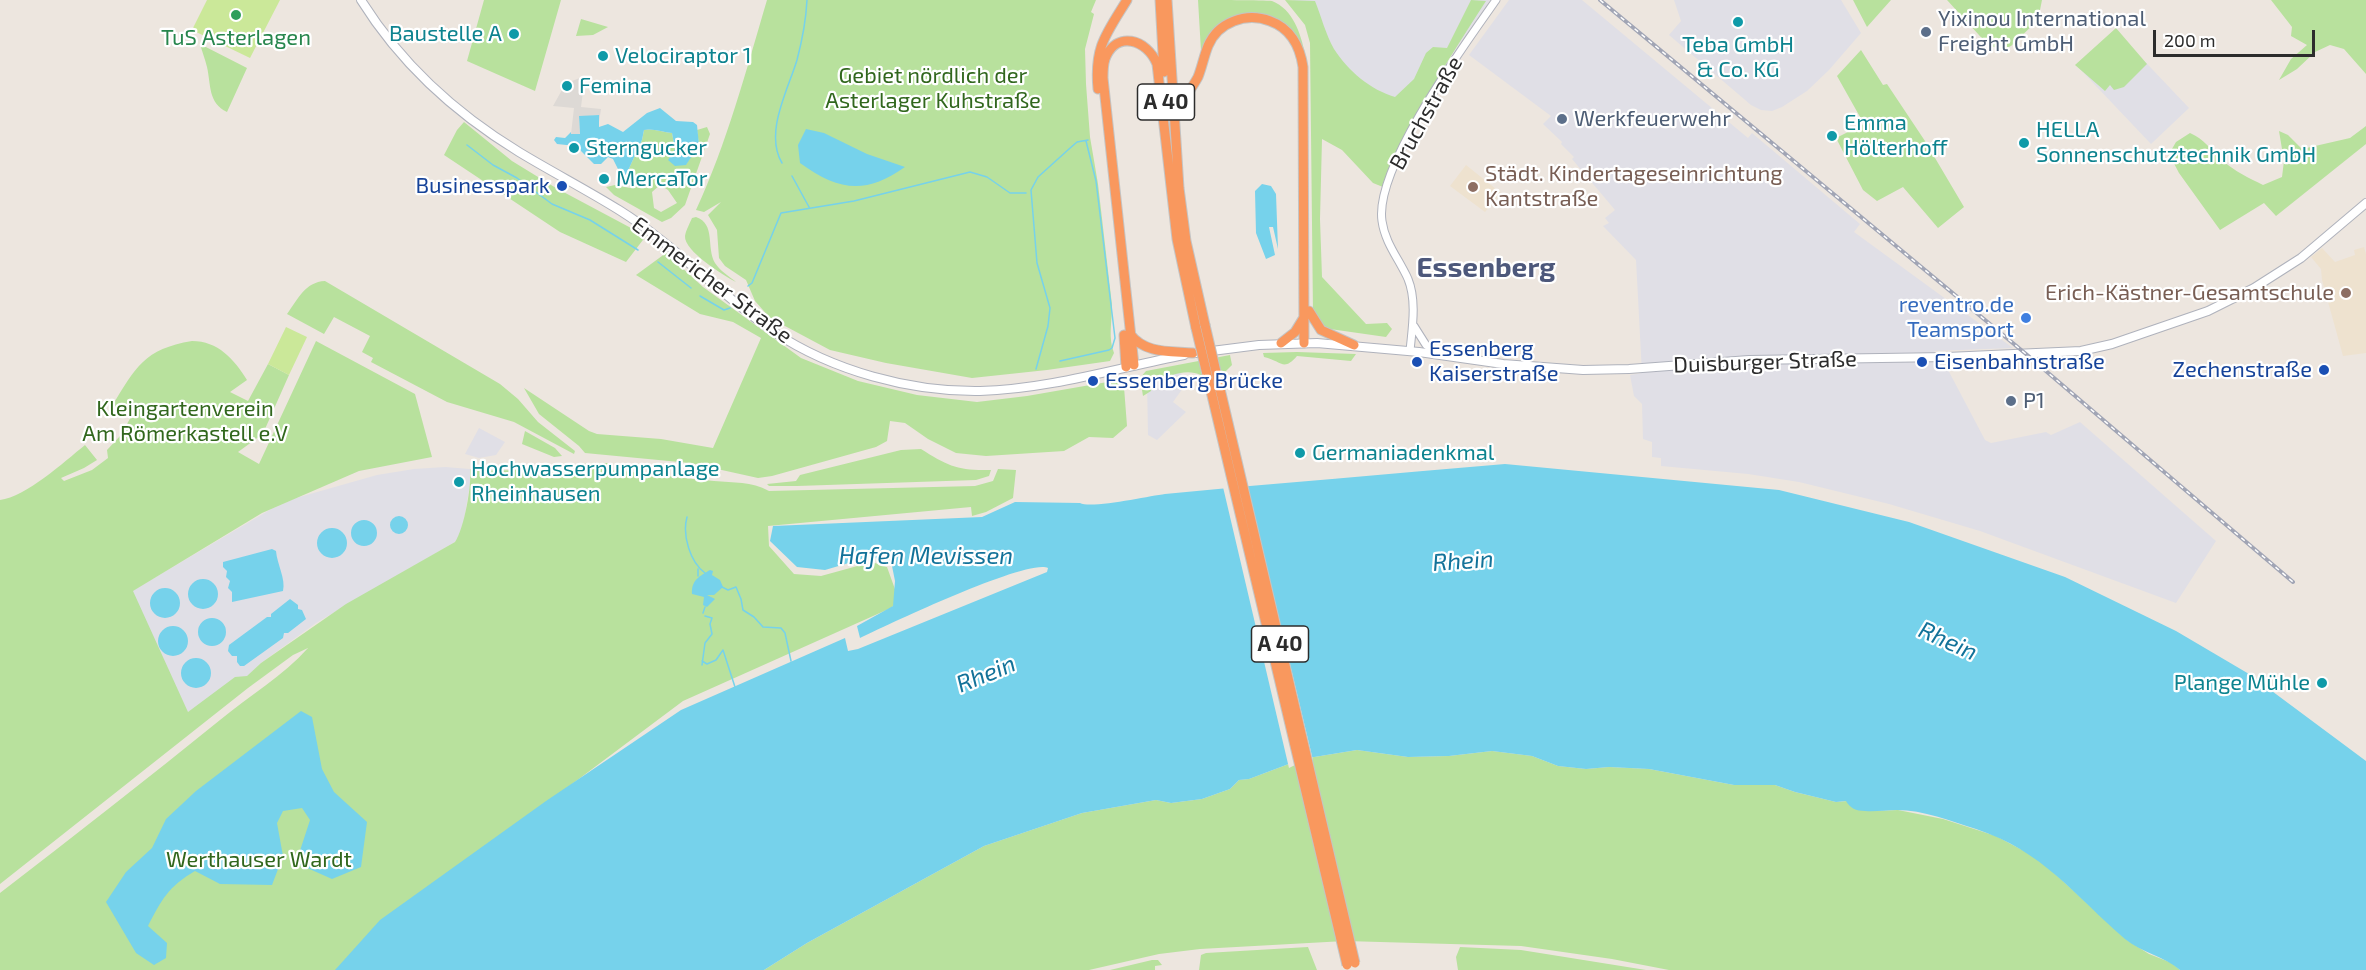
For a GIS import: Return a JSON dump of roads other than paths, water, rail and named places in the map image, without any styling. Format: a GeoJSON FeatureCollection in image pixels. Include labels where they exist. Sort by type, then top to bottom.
{"type":"FeatureCollection","features":[{"type":"Feature","properties":{"kind":"highway"},"geometry":{"type":"LineString","coordinates":[[1127,0],[1102,43],[1096,70],[1114,201],[1130,366]]}},
{"type":"Feature","properties":{"kind":"highway","name":"A 40"},"geometry":{"type":"LineString","coordinates":[[1160,0],[1173,203],[1183,274],[1200,327]]}},
{"type":"Feature","properties":{"kind":"highway","name":"A 40"},"geometry":{"type":"LineString","coordinates":[[1167,0],[1179,188],[1200,327],[1352,967]]}},
{"type":"Feature","properties":{"kind":"highway"},"geometry":{"type":"LineString","coordinates":[[1173,116],[1198,77],[1208,46],[1215,35],[1233,21],[1256,17],[1269,20],[1291,35],[1298,45],[1304,67],[1307,343]]}},
{"type":"Feature","properties":{"kind":"highway"},"geometry":{"type":"LineString","coordinates":[[1130,366],[1129,332],[1103,78],[1105,58],[1113,47],[1124,42],[1135,42],[1146,47],[1157,64],[1173,203]]}},
{"type":"Feature","properties":{"kind":"highway"},"geometry":{"type":"LineString","coordinates":[[1281,343],[1295,332],[1306,312]]}},
{"type":"Feature","properties":{"kind":"highway"},"geometry":{"type":"LineString","coordinates":[[1306,312],[1321,330],[1354,345]]}},
{"type":"Feature","properties":{"kind":"highway"},"geometry":{"type":"LineString","coordinates":[[1129,332],[1138,342],[1150,349],[1193,353]]}},
{"type":"Feature","properties":{"kind":"main road","name":"Emmericher Straße"},"geometry":{"type":"LineString","coordinates":[[361,0],[381,30],[417,72],[451,104],[518,151],[584,189],[665,242],[748,313],[777,334],[807,351],[862,373],[914,385],[980,391],[1019,387],[1130,366]]}},
{"type":"Feature","properties":{"kind":"main road","name":"Duisburger Straße"},"geometry":{"type":"LineString","coordinates":[[1130,366],[1227,347],[1281,343],[1354,345],[1503,364],[1583,370],[1749,360],[1947,357],[2081,351],[2112,344],[2208,311],[2254,288],[2301,258],[2366,203]]}},
{"type":"Feature","properties":{"kind":"street","name":"Bruchstraße"},"geometry":{"type":"LineString","coordinates":[[1410,351],[1413,302],[1408,280],[1386,238],[1382,225],[1384,195],[1405,144],[1430,98],[1496,0]]}},
{"type":"Feature","properties":{"kind":"street"},"geometry":{"type":"LineString","coordinates":[[1412,323],[1426,345],[1443,355]]}},
{"type":"Feature","properties":{"kind":"water"},"geometry":{"type":"Polygon","coordinates":[[[660,108],[676,121],[693,122],[697,125],[699,145],[686,165],[675,166],[668,160],[675,149],[672,133],[644,130],[642,140],[626,175],[619,171],[613,159],[608,157],[601,164],[594,164],[576,146],[557,144],[554,140],[556,137],[565,138],[571,132],[571,134],[580,134],[579,116],[599,115],[599,127],[608,124],[623,132],[647,113],[660,108]]]}},
{"type":"Feature","properties":{"kind":"water"},"geometry":{"type":"Polygon","coordinates":[[[806,129],[824,133],[867,154],[905,167],[877,182],[852,186],[840,184],[800,163],[798,145],[806,129]]]}},
{"type":"Feature","properties":{"kind":"water"},"geometry":{"type":"Polygon","coordinates":[[[1262,184],[1271,186],[1276,194],[1278,249],[1273,227],[1269,227],[1275,255],[1266,259],[1256,233],[1255,191],[1262,184]]]}},
{"type":"Feature","properties":{"kind":"water"},"geometry":{"type":"Polygon","coordinates":[[[1505,464],[1779,490],[1909,522],[2065,577],[2176,631],[2249,674],[2366,761],[2366,970],[2180,970],[2125,939],[2057,876],[2020,849],[2000,838],[1927,814],[1907,810],[1859,810],[1851,807],[1846,801],[1836,802],[1775,785],[1734,785],[1649,769],[1609,767],[1586,769],[1558,766],[1532,756],[1492,751],[1449,756],[1408,757],[1357,750],[1302,759],[1249,779],[1239,780],[1230,789],[1202,799],[1171,803],[1156,800],[1082,813],[984,846],[807,943],[764,970],[335,970],[380,920],[546,801],[681,710],[845,638],[848,651],[858,649],[1047,572],[1048,568],[1035,568],[987,582],[860,638],[857,626],[893,606],[895,581],[891,561],[869,557],[825,570],[797,567],[770,541],[773,526],[982,517],[1015,502],[1096,504],[1165,494],[1505,464]]]}},
{"type":"Feature","properties":{"kind":"water"},"geometry":{"type":"Polygon","coordinates":[[[399,516],[406,518],[408,525],[406,532],[399,534],[392,532],[390,525],[392,518],[399,516]]]}},
{"type":"Feature","properties":{"kind":"water"},"geometry":{"type":"Polygon","coordinates":[[[364,520],[373,524],[377,533],[373,542],[364,546],[355,542],[351,533],[355,524],[364,520]]]}},
{"type":"Feature","properties":{"kind":"water"},"geometry":{"type":"Polygon","coordinates":[[[332,528],[342,533],[347,543],[342,553],[332,558],[322,553],[317,543],[322,533],[332,528]]]}},
{"type":"Feature","properties":{"kind":"water"},"geometry":{"type":"Polygon","coordinates":[[[272,549],[276,551],[283,591],[232,602],[232,592],[228,588],[230,581],[226,577],[227,571],[223,567],[223,562],[272,549]]]}},
{"type":"Feature","properties":{"kind":"water"},"geometry":{"type":"Polygon","coordinates":[[[710,570],[713,571],[712,575],[720,580],[723,587],[714,595],[707,595],[715,599],[707,607],[703,605],[704,597],[692,594],[692,589],[697,579],[710,570]]]}},
{"type":"Feature","properties":{"kind":"water"},"geometry":{"type":"Polygon","coordinates":[[[203,579],[209,580],[217,588],[217,600],[209,608],[203,609],[197,608],[189,600],[188,594],[189,588],[197,580],[203,579]]]}},
{"type":"Feature","properties":{"kind":"water"},"geometry":{"type":"Polygon","coordinates":[[[165,588],[171,589],[179,597],[179,609],[171,617],[165,618],[159,617],[151,609],[150,603],[151,597],[159,589],[165,588]]]}},
{"type":"Feature","properties":{"kind":"water"},"geometry":{"type":"Polygon","coordinates":[[[290,599],[298,605],[298,609],[302,610],[306,619],[288,633],[284,633],[283,638],[244,666],[240,666],[237,656],[232,656],[228,651],[229,645],[267,617],[271,617],[271,614],[290,599]]]}},
{"type":"Feature","properties":{"kind":"water"},"geometry":{"type":"Polygon","coordinates":[[[212,618],[222,622],[226,632],[222,642],[212,646],[202,642],[198,632],[202,622],[212,618]]]}},
{"type":"Feature","properties":{"kind":"water"},"geometry":{"type":"Polygon","coordinates":[[[173,626],[179,627],[187,635],[187,647],[179,655],[173,656],[167,655],[159,647],[158,641],[159,635],[167,627],[173,626]]]}},
{"type":"Feature","properties":{"kind":"water"},"geometry":{"type":"Polygon","coordinates":[[[196,658],[207,662],[211,673],[207,684],[196,688],[185,684],[181,673],[185,662],[196,658]]]}},
{"type":"Feature","properties":{"kind":"water"},"geometry":{"type":"Polygon","coordinates":[[[301,711],[312,717],[322,769],[334,792],[367,822],[361,867],[332,879],[296,863],[310,820],[302,808],[283,811],[277,823],[283,856],[272,885],[220,884],[195,871],[186,877],[167,894],[148,926],[167,943],[166,958],[154,965],[136,953],[106,902],[126,872],[152,848],[166,819],[196,791],[301,711]]]}},
{"type":"Feature","properties":{"kind":"waterway"},"geometry":{"type":"LineString","coordinates":[[782,163],[777,151],[776,125],[799,53],[807,0]]}},
{"type":"Feature","properties":{"kind":"waterway"},"geometry":{"type":"LineString","coordinates":[[1036,369],[1048,326],[1050,308],[1037,263],[1031,190],[1038,177],[1069,149],[1077,142],[1088,140]]}},
{"type":"Feature","properties":{"kind":"waterway"},"geometry":{"type":"LineString","coordinates":[[1060,361],[1109,350],[1115,338],[1096,181],[1086,141]]}},
{"type":"Feature","properties":{"kind":"waterway"},"geometry":{"type":"LineString","coordinates":[[467,145],[552,204],[590,220],[638,250]]}},
{"type":"Feature","properties":{"kind":"waterway"},"geometry":{"type":"LineString","coordinates":[[748,286],[752,283],[781,213],[854,201],[970,172],[987,177],[1010,193],[1026,193]]}},
{"type":"Feature","properties":{"kind":"waterway"},"geometry":{"type":"LineString","coordinates":[[792,176],[809,207]]}},
{"type":"Feature","properties":{"kind":"waterway"},"geometry":{"type":"LineString","coordinates":[[658,262],[691,288]]}},
{"type":"Feature","properties":{"kind":"waterway"},"geometry":{"type":"LineString","coordinates":[[700,296],[724,310],[730,308]]}},
{"type":"Feature","properties":{"kind":"waterway"},"geometry":{"type":"LineString","coordinates":[[687,517],[688,548],[695,562],[705,573]]}},
{"type":"Feature","properties":{"kind":"waterway"},"geometry":{"type":"LineString","coordinates":[[698,569],[698,576]]}},
{"type":"Feature","properties":{"kind":"waterway"},"geometry":{"type":"LineString","coordinates":[[722,587],[728,590],[736,587],[743,610],[763,627],[781,628],[785,633],[791,661]]}},
{"type":"Feature","properties":{"kind":"waterway"},"geometry":{"type":"LineString","coordinates":[[703,613],[705,607]]}},
{"type":"Feature","properties":{"kind":"waterway"},"geometry":{"type":"LineString","coordinates":[[702,665],[705,643],[712,634],[710,624],[712,618],[705,616]]}},
{"type":"Feature","properties":{"kind":"waterway"},"geometry":{"type":"LineString","coordinates":[[702,661],[707,664],[716,660],[723,650],[735,687]]}},
{"type":"Feature","properties":{"kind":"railway"},"geometry":{"type":"LineString","coordinates":[[1600,0],[2026,354],[2293,582]]}},
{"type":"Feature","properties":{"kind":"place","name":"TuS Asterlagen"},"geometry":{"type":"Point","coordinates":[236,15]}},
{"type":"Feature","properties":{"kind":"place","name":"Teba GmbH & Co. KG"},"geometry":{"type":"Point","coordinates":[1738,22]}},
{"type":"Feature","properties":{"kind":"place","name":"Yixinou International Freight GmbH"},"geometry":{"type":"Point","coordinates":[1926,32]}},
{"type":"Feature","properties":{"kind":"place","name":"Baustelle A"},"geometry":{"type":"Point","coordinates":[514,34]}},
{"type":"Feature","properties":{"kind":"place","name":"Velociraptor 1"},"geometry":{"type":"Point","coordinates":[603,56]}},
{"type":"Feature","properties":{"kind":"place","name":"Femina"},"geometry":{"type":"Point","coordinates":[567,86]}},
{"type":"Feature","properties":{"kind":"place","name":"Werkfeuerwehr"},"geometry":{"type":"Point","coordinates":[1562,119]}},
{"type":"Feature","properties":{"kind":"place","name":"Emma Hölterhoff"},"geometry":{"type":"Point","coordinates":[1832,136]}},
{"type":"Feature","properties":{"kind":"place","name":"HELLA Sonnenschutztechnik GmbH"},"geometry":{"type":"Point","coordinates":[2024,143]}},
{"type":"Feature","properties":{"kind":"place","name":"Sterngucker"},"geometry":{"type":"Point","coordinates":[574,148]}},
{"type":"Feature","properties":{"kind":"place","name":"MercaTor"},"geometry":{"type":"Point","coordinates":[604,179]}},
{"type":"Feature","properties":{"kind":"place","name":"Businesspark"},"geometry":{"type":"Point","coordinates":[562,186]}},
{"type":"Feature","properties":{"kind":"place","name":"Städt. Kindertageseinrichtung Kantstraße"},"geometry":{"type":"Point","coordinates":[1473,187]}},
{"type":"Feature","properties":{"kind":"place","name":"Erich-Kästner-Gesamtschule"},"geometry":{"type":"Point","coordinates":[2346,293]}},
{"type":"Feature","properties":{"kind":"place","name":"reventro.de Teamsport"},"geometry":{"type":"Point","coordinates":[2026,318]}},
{"type":"Feature","properties":{"kind":"place","name":"Essenberg Kaiserstraße"},"geometry":{"type":"Point","coordinates":[1417,362]}},
{"type":"Feature","properties":{"kind":"place","name":"Eisenbahnstraße"},"geometry":{"type":"Point","coordinates":[1922,362]}},
{"type":"Feature","properties":{"kind":"place","name":"Zechenstraße"},"geometry":{"type":"Point","coordinates":[2324,370]}},
{"type":"Feature","properties":{"kind":"place","name":"Essenberg Brücke"},"geometry":{"type":"Point","coordinates":[1093,381]}},
{"type":"Feature","properties":{"kind":"place","name":"P1"},"geometry":{"type":"Point","coordinates":[2011,401]}},
{"type":"Feature","properties":{"kind":"place","name":"Germaniadenkmal"},"geometry":{"type":"Point","coordinates":[1300,453]}},
{"type":"Feature","properties":{"kind":"place","name":"Hochwasserpumpanlage Rheinhausen"},"geometry":{"type":"Point","coordinates":[459,482]}},
{"type":"Feature","properties":{"kind":"place","name":"Plange Mühle"},"geometry":{"type":"Point","coordinates":[2322,683]}},
{"type":"Feature","properties":{"kind":"district","name":"Essenberg"},"geometry":{"type":"Point","coordinates":[1486,268]}},
{"type":"Feature","properties":{"kind":"park label","name":"Gebiet nördlich der Asterlager Kuhstraße"},"geometry":{"type":"Point","coordinates":[933,88]}},
{"type":"Feature","properties":{"kind":"park label","name":"Kleingartenverein Am Römerkastell e.V"},"geometry":{"type":"Point","coordinates":[185,422]}},
{"type":"Feature","properties":{"kind":"park label","name":"Werthauser Wardt"},"geometry":{"type":"Point","coordinates":[259,860]}},
{"type":"Feature","properties":{"kind":"water label","name":"Hafen Mevissen"},"geometry":{"type":"Point","coordinates":[926,556]}},
{"type":"Feature","properties":{"kind":"water label","name":"Rhein"},"geometry":{"type":"Point","coordinates":[1463,561]}},
{"type":"Feature","properties":{"kind":"water label","name":"Rhein"},"geometry":{"type":"Point","coordinates":[1948,641]}},
{"type":"Feature","properties":{"kind":"water label","name":"Rhein"},"geometry":{"type":"Point","coordinates":[986,674]}}]}
